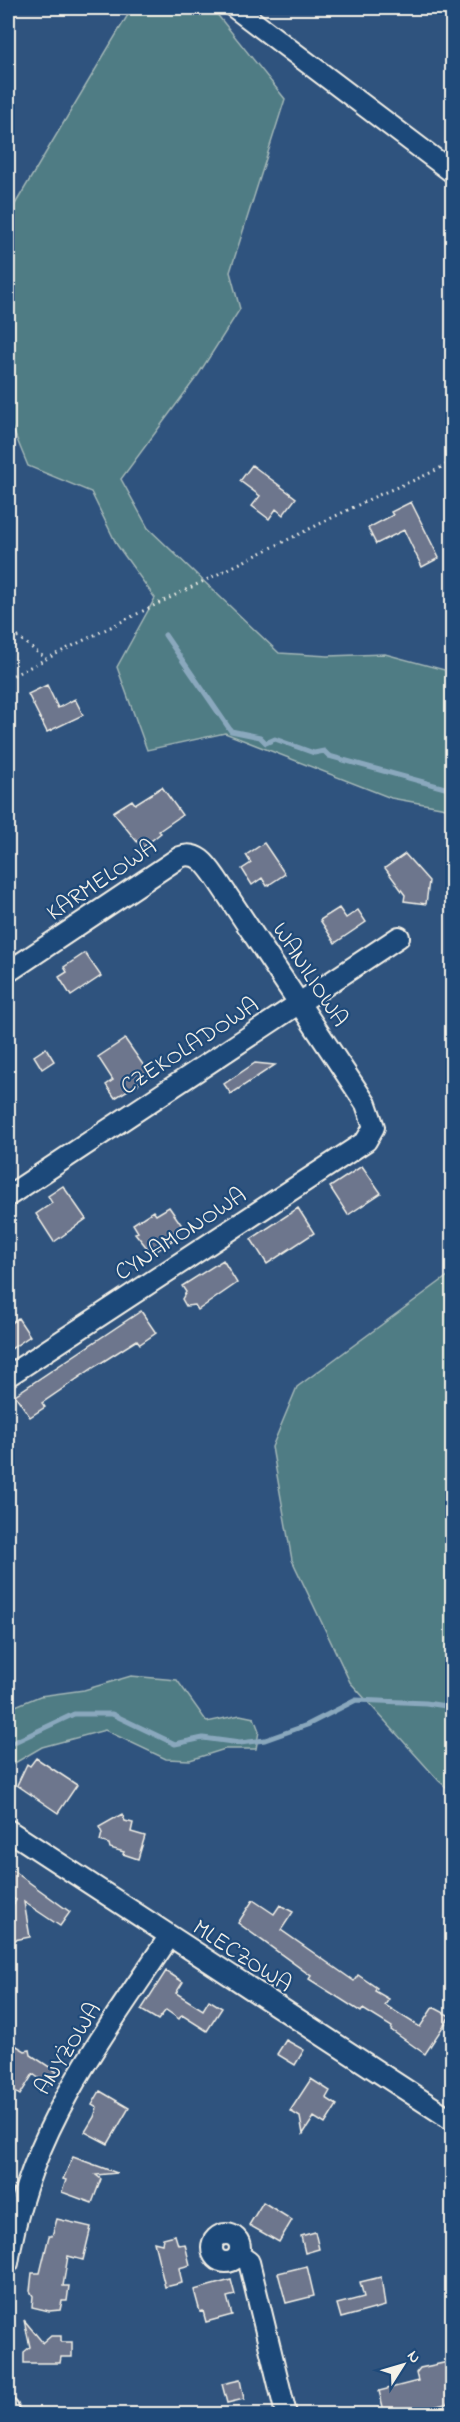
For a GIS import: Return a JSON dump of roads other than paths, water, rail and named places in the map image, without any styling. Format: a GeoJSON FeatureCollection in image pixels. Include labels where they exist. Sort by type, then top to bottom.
{"type":"FeatureCollection","features":[{"type":"Feature","properties":{"kind":"street"},"geometry":{"type":"LineString","coordinates":[[235,8],[453,172]]}},
{"type":"Feature","properties":{"kind":"street","name":"KARMELOWA"},"geometry":{"type":"LineString","coordinates":[[8,972],[180,857],[188,854],[195,856]]}},
{"type":"Feature","properties":{"kind":"street","name":"WANILIOWA"},"geometry":{"type":"LineString","coordinates":[[195,856],[205,863],[216,878],[301,1003],[366,1104],[374,1127]]}},
{"type":"Feature","properties":{"kind":"street","name":"CZEKOLADOWA"},"geometry":{"type":"LineString","coordinates":[[8,1196],[399,937]]}},
{"type":"Feature","properties":{"kind":"street","name":"CYNAMONOWA"},"geometry":{"type":"LineString","coordinates":[[8,1376],[359,1146],[372,1134],[374,1127]]}},
{"type":"Feature","properties":{"kind":"street","name":"MLECZOWA"},"geometry":{"type":"LineString","coordinates":[[8,1830],[453,2120]]}},
{"type":"Feature","properties":{"kind":"street","name":"ANYŻOWA"},"geometry":{"type":"LineString","coordinates":[[8,2263],[27,2182],[48,2127],[84,2065],[169,1937]]}},
{"type":"Feature","properties":{"kind":"street"},"geometry":{"type":"LineString","coordinates":[[239,2255],[249,2262],[286,2415]]}},
{"type":"Feature","properties":{"kind":"street"},"geometry":{"type":"LineString","coordinates":[[8,2409],[9,2415]]}},
{"type":"Feature","properties":{"kind":"waterway"},"geometry":{"type":"LineString","coordinates":[[165,635],[231,731],[260,737],[266,743],[275,739],[314,753],[324,751],[329,756],[452,790]]}},
{"type":"Feature","properties":{"kind":"waterway"},"geometry":{"type":"LineString","coordinates":[[8,1745],[74,1714],[112,1714],[175,1744],[203,1738],[240,1743],[265,1740],[307,1725],[356,1700],[426,1703],[452,1707]]}}]}
